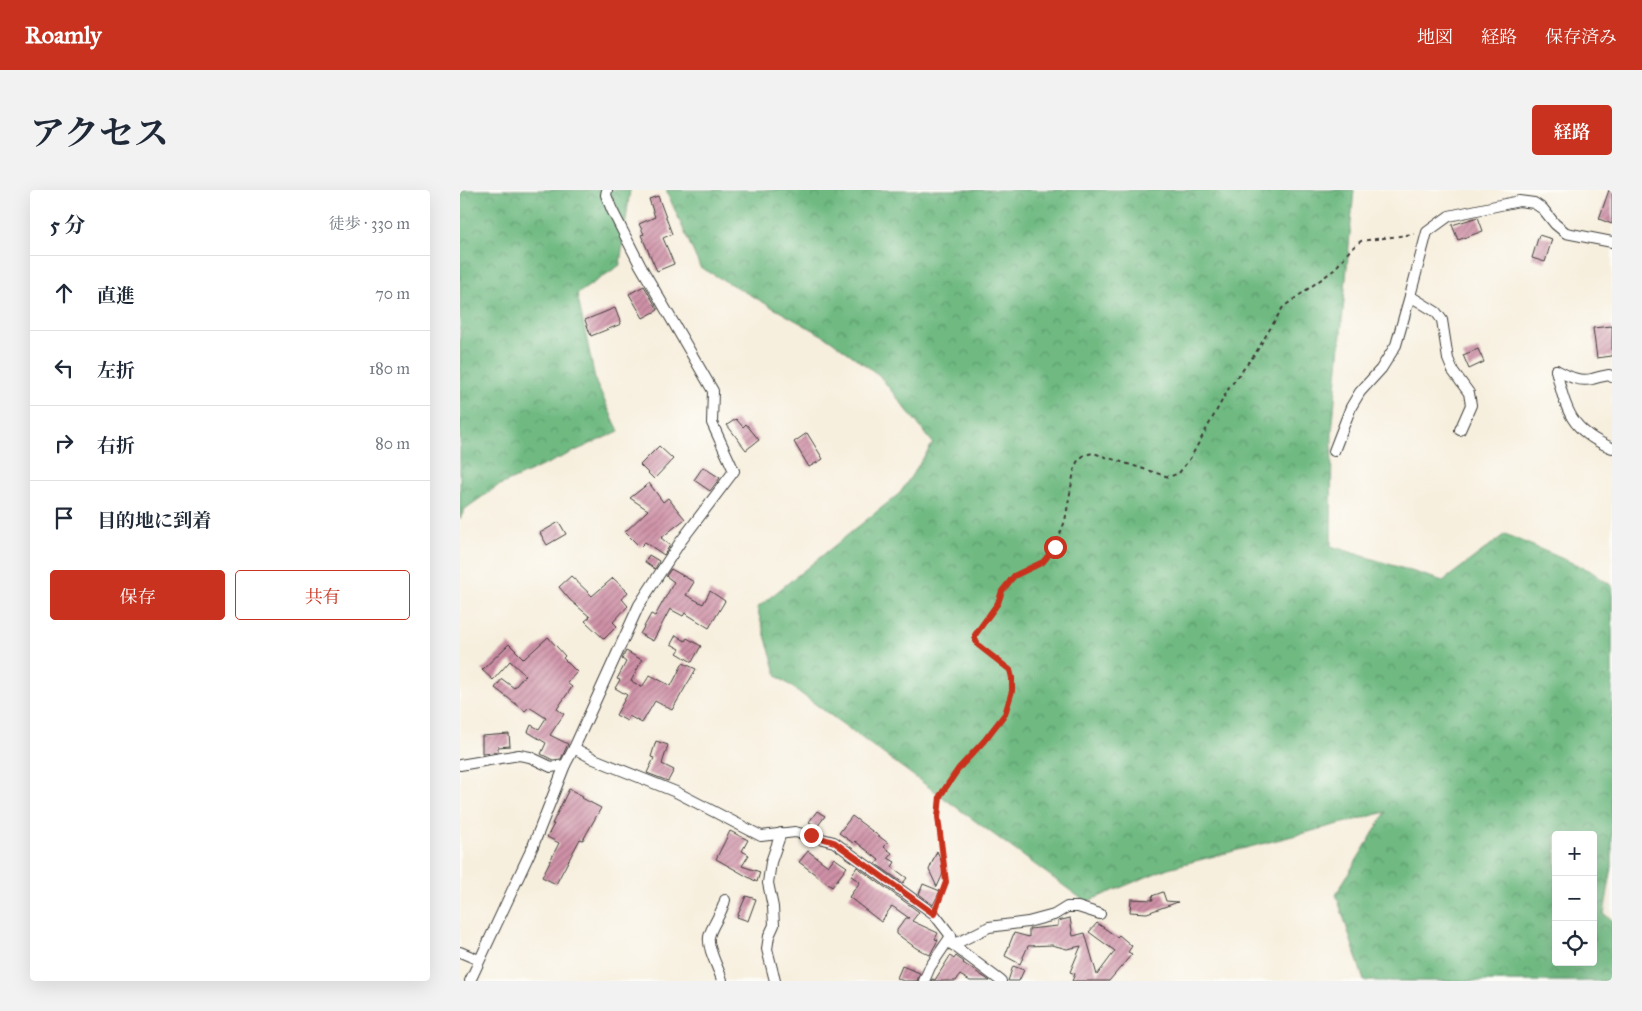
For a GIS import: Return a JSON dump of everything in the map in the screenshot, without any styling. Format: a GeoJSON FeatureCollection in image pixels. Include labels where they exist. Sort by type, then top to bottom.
{"type":"FeatureCollection","features":[{"type":"Feature","properties":{"kind":"street"},"geometry":{"type":"LineString","coordinates":[[470,981],[533,846],[565,765],[639,605],[681,541],[734,471],[712,423],[713,390],[640,265],[612,210],[606,195],[607,190]]}},
{"type":"Feature","properties":{"kind":"street"},"geometry":{"type":"LineString","coordinates":[[1334,451],[1351,406],[1396,345],[1427,232],[1448,216],[1518,201],[1534,203],[1544,209],[1554,224],[1566,233],[1612,242]]}},
{"type":"Feature","properties":{"kind":"street"},"geometry":{"type":"LineString","coordinates":[[1410,296],[1436,312],[1442,320],[1450,365],[1469,393],[1471,405],[1460,430]]}},
{"type":"Feature","properties":{"kind":"street"},"geometry":{"type":"LineString","coordinates":[[1612,378],[1609,375],[1591,379],[1573,379],[1556,370],[1566,409],[1574,422],[1589,436],[1612,448]]}},
{"type":"Feature","properties":{"kind":"street"},"geometry":{"type":"LineString","coordinates":[[574,748],[594,759],[676,792],[762,836],[795,832],[834,842],[934,914],[952,940],[1000,981]]}},
{"type":"Feature","properties":{"kind":"street"},"geometry":{"type":"LineString","coordinates":[[460,765],[519,755],[530,757],[551,767],[565,765]]}},
{"type":"Feature","properties":{"kind":"street"},"geometry":{"type":"LineString","coordinates":[[775,981],[767,949],[769,936],[774,925],[773,907],[768,883],[770,862],[781,833]]}},
{"type":"Feature","properties":{"kind":"street"},"geometry":{"type":"LineString","coordinates":[[722,981],[711,950],[709,937],[724,909],[725,900]]}},
{"type":"Feature","properties":{"kind":"street"},"geometry":{"type":"LineString","coordinates":[[924,981],[930,967],[952,940],[989,927],[1028,922],[1054,915],[1067,907],[1078,907],[1100,914]]}},
{"type":"Feature","properties":{"kind":"street"},"geometry":{"type":"LineString","coordinates":[[460,952],[479,960]]}},
{"type":"Feature","properties":{"kind":"path"},"geometry":{"type":"LineString","coordinates":[[934,914],[946,882],[938,817],[940,796],[959,768],[984,741],[1005,714],[1012,691],[1010,670],[978,645],[975,635],[998,603],[1002,591],[1014,576],[1043,562],[1053,552],[1065,520],[1074,471],[1078,462],[1084,455],[1093,453],[1169,477],[1179,473],[1191,457],[1229,388],[1255,354],[1283,308],[1334,270],[1351,249],[1361,242],[1427,232]]}},
{"type":"Feature","properties":{"kind":"green space"},"geometry":{"type":"Polygon","coordinates":[[[460,190],[630,190],[620,265],[577,294],[596,383],[619,431],[496,487],[465,509],[460,519],[460,190]]]}},
{"type":"Feature","properties":{"kind":"green space"},"geometry":{"type":"Polygon","coordinates":[[[666,190],[1354,190],[1332,433],[1331,546],[1443,581],[1505,534],[1589,570],[1612,586],[1612,866],[1604,914],[1612,920],[1612,981],[1364,981],[1336,894],[1386,812],[1168,868],[1086,902],[777,676],[757,608],[900,493],[933,443],[879,375],[829,339],[700,267],[666,190]]]}},
{"type":"Feature","properties":{"kind":"building"},"geometry":{"type":"Polygon","coordinates":[[[1609,190],[1612,190],[1612,224],[1599,219],[1609,190]]]}},
{"type":"Feature","properties":{"kind":"building"},"geometry":{"type":"Polygon","coordinates":[[[658,196],[672,234],[663,238],[674,264],[657,271],[641,235],[644,234],[639,224],[655,217],[649,199],[658,196]]]}},
{"type":"Feature","properties":{"kind":"building"},"geometry":{"type":"Polygon","coordinates":[[[1478,217],[1483,231],[1458,240],[1452,225],[1478,217]]]}},
{"type":"Feature","properties":{"kind":"building"},"geometry":{"type":"Polygon","coordinates":[[[1539,235],[1552,239],[1545,262],[1532,258],[1539,235]]]}},
{"type":"Feature","properties":{"kind":"building"},"geometry":{"type":"Polygon","coordinates":[[[644,286],[658,310],[643,318],[629,294],[644,286]]]}},
{"type":"Feature","properties":{"kind":"building"},"geometry":{"type":"Polygon","coordinates":[[[615,308],[621,324],[591,336],[585,320],[615,308]]]}},
{"type":"Feature","properties":{"kind":"building"},"geometry":{"type":"Polygon","coordinates":[[[1612,326],[1612,356],[1597,358],[1593,328],[1612,326]]]}},
{"type":"Feature","properties":{"kind":"building"},"geometry":{"type":"Polygon","coordinates":[[[1478,349],[1484,362],[1469,369],[1463,355],[1478,349]]]}},
{"type":"Feature","properties":{"kind":"building"},"geometry":{"type":"Polygon","coordinates":[[[736,419],[743,427],[746,424],[759,440],[746,450],[727,425],[736,419]]]}},
{"type":"Feature","properties":{"kind":"building"},"geometry":{"type":"Polygon","coordinates":[[[807,433],[823,459],[809,467],[794,442],[807,433]]]}},
{"type":"Feature","properties":{"kind":"building"},"geometry":{"type":"Polygon","coordinates":[[[659,446],[673,459],[654,479],[640,465],[659,446]]]}},
{"type":"Feature","properties":{"kind":"building"},"geometry":{"type":"Polygon","coordinates":[[[703,467],[720,478],[710,491],[694,480],[703,467]]]}},
{"type":"Feature","properties":{"kind":"building"},"geometry":{"type":"Polygon","coordinates":[[[649,483],[663,502],[668,498],[685,519],[661,538],[670,545],[664,555],[645,542],[640,547],[625,532],[648,510],[630,498],[649,483]]]}},
{"type":"Feature","properties":{"kind":"building"},"geometry":{"type":"Polygon","coordinates":[[[559,522],[566,534],[547,545],[540,533],[559,522]]]}},
{"type":"Feature","properties":{"kind":"building"},"geometry":{"type":"Polygon","coordinates":[[[649,555],[659,561],[655,569],[645,562],[649,555]]]}},
{"type":"Feature","properties":{"kind":"building"},"geometry":{"type":"Polygon","coordinates":[[[671,569],[694,582],[686,595],[703,604],[710,591],[725,601],[709,628],[685,613],[683,616],[670,609],[653,641],[640,634],[651,614],[655,616],[674,582],[666,576],[671,569]]]}},
{"type":"Feature","properties":{"kind":"building"},"geometry":{"type":"Polygon","coordinates":[[[571,576],[592,596],[613,578],[628,592],[622,599],[628,606],[613,622],[617,626],[604,639],[585,621],[590,617],[570,600],[559,587],[571,576]]]}},
{"type":"Feature","properties":{"kind":"building"},"geometry":{"type":"Polygon","coordinates":[[[676,635],[685,641],[687,638],[701,646],[692,662],[677,653],[680,649],[671,644],[676,635]]]}},
{"type":"Feature","properties":{"kind":"building"},"geometry":{"type":"Polygon","coordinates":[[[548,637],[565,656],[563,658],[577,672],[567,683],[572,687],[557,709],[564,714],[550,735],[568,744],[561,759],[553,760],[541,754],[546,743],[528,732],[531,725],[539,729],[546,718],[529,707],[525,711],[495,688],[502,679],[514,688],[525,675],[510,661],[493,680],[482,670],[509,644],[524,659],[548,637]]]}},
{"type":"Feature","properties":{"kind":"building"},"geometry":{"type":"Polygon","coordinates":[[[626,651],[642,660],[631,681],[642,687],[650,675],[671,686],[683,663],[696,669],[672,710],[655,701],[642,723],[629,716],[627,721],[616,715],[627,695],[615,688],[620,680],[617,679],[626,662],[622,659],[626,651]]]}},
{"type":"Feature","properties":{"kind":"building"},"geometry":{"type":"Polygon","coordinates":[[[509,734],[510,746],[498,747],[498,752],[482,753],[482,736],[509,734]]]}},
{"type":"Feature","properties":{"kind":"building"},"geometry":{"type":"Polygon","coordinates":[[[656,741],[668,745],[662,764],[674,770],[668,781],[647,773],[654,758],[651,757],[656,741]]]}},
{"type":"Feature","properties":{"kind":"building"},"geometry":{"type":"Polygon","coordinates":[[[569,789],[601,808],[583,840],[580,839],[556,884],[542,877],[559,843],[547,837],[569,789]]]}},
{"type":"Feature","properties":{"kind":"building"},"geometry":{"type":"Polygon","coordinates":[[[817,811],[825,816],[817,827],[809,822],[817,811]]]}},
{"type":"Feature","properties":{"kind":"building"},"geometry":{"type":"Polygon","coordinates":[[[852,816],[888,843],[884,847],[892,853],[888,858],[895,862],[892,867],[907,878],[903,883],[876,864],[879,860],[855,841],[853,843],[839,833],[852,816]]]}},
{"type":"Feature","properties":{"kind":"building"},"geometry":{"type":"Polygon","coordinates":[[[730,831],[748,840],[742,851],[749,855],[742,866],[760,872],[757,882],[716,859],[730,831]]]}},
{"type":"Feature","properties":{"kind":"building"},"geometry":{"type":"Polygon","coordinates":[[[808,851],[828,866],[834,858],[847,867],[832,887],[799,862],[808,851]]]}},
{"type":"Feature","properties":{"kind":"building"},"geometry":{"type":"Polygon","coordinates":[[[937,851],[945,869],[937,887],[929,870],[937,851]]]}},
{"type":"Feature","properties":{"kind":"building"},"geometry":{"type":"Polygon","coordinates":[[[857,867],[919,912],[912,921],[938,933],[935,939],[938,940],[930,955],[916,948],[897,934],[897,930],[906,918],[909,918],[892,906],[881,922],[849,897],[860,882],[851,876],[857,867]]]}},
{"type":"Feature","properties":{"kind":"building"},"geometry":{"type":"Polygon","coordinates":[[[923,884],[940,891],[933,905],[919,894],[923,884]]]}},
{"type":"Feature","properties":{"kind":"building"},"geometry":{"type":"Polygon","coordinates":[[[1163,892],[1166,901],[1178,902],[1147,913],[1130,912],[1131,899],[1153,900],[1152,896],[1163,892]]]}},
{"type":"Feature","properties":{"kind":"building"},"geometry":{"type":"Polygon","coordinates":[[[746,896],[756,899],[748,921],[737,917],[746,896]]]}},
{"type":"Feature","properties":{"kind":"building"},"geometry":{"type":"Polygon","coordinates":[[[1070,918],[1073,936],[1085,933],[1097,975],[1115,951],[1089,932],[1097,923],[1117,937],[1119,935],[1132,946],[1128,952],[1132,954],[1109,981],[1072,981],[1075,974],[1070,972],[1081,946],[1067,949],[1052,945],[1028,946],[1020,964],[1005,956],[1014,933],[1029,937],[1029,929],[1058,926],[1058,921],[1070,918]]]}},
{"type":"Feature","properties":{"kind":"building"},"geometry":{"type":"Polygon","coordinates":[[[950,956],[954,959],[956,956],[990,981],[970,981],[960,975],[956,981],[931,981],[932,979],[935,980],[950,956]]]}},
{"type":"Feature","properties":{"kind":"building"},"geometry":{"type":"Polygon","coordinates":[[[902,966],[920,973],[917,981],[903,981],[897,978],[902,966]]]}},
{"type":"Feature","properties":{"kind":"building"},"geometry":{"type":"Polygon","coordinates":[[[1013,966],[1024,970],[1019,981],[1008,981],[1013,966]]]}},
{"type":"Feature","properties":{"kind":"route"},"geometry":{"type":"LineString","coordinates":[[811,835],[834,842],[934,914],[946,882],[938,817],[940,796],[959,768],[984,741],[1005,714],[1012,691],[1010,670],[978,645],[975,635],[989,617],[998,603],[1002,591],[1014,576],[1043,562],[1053,552],[1055,547]]}}]}
